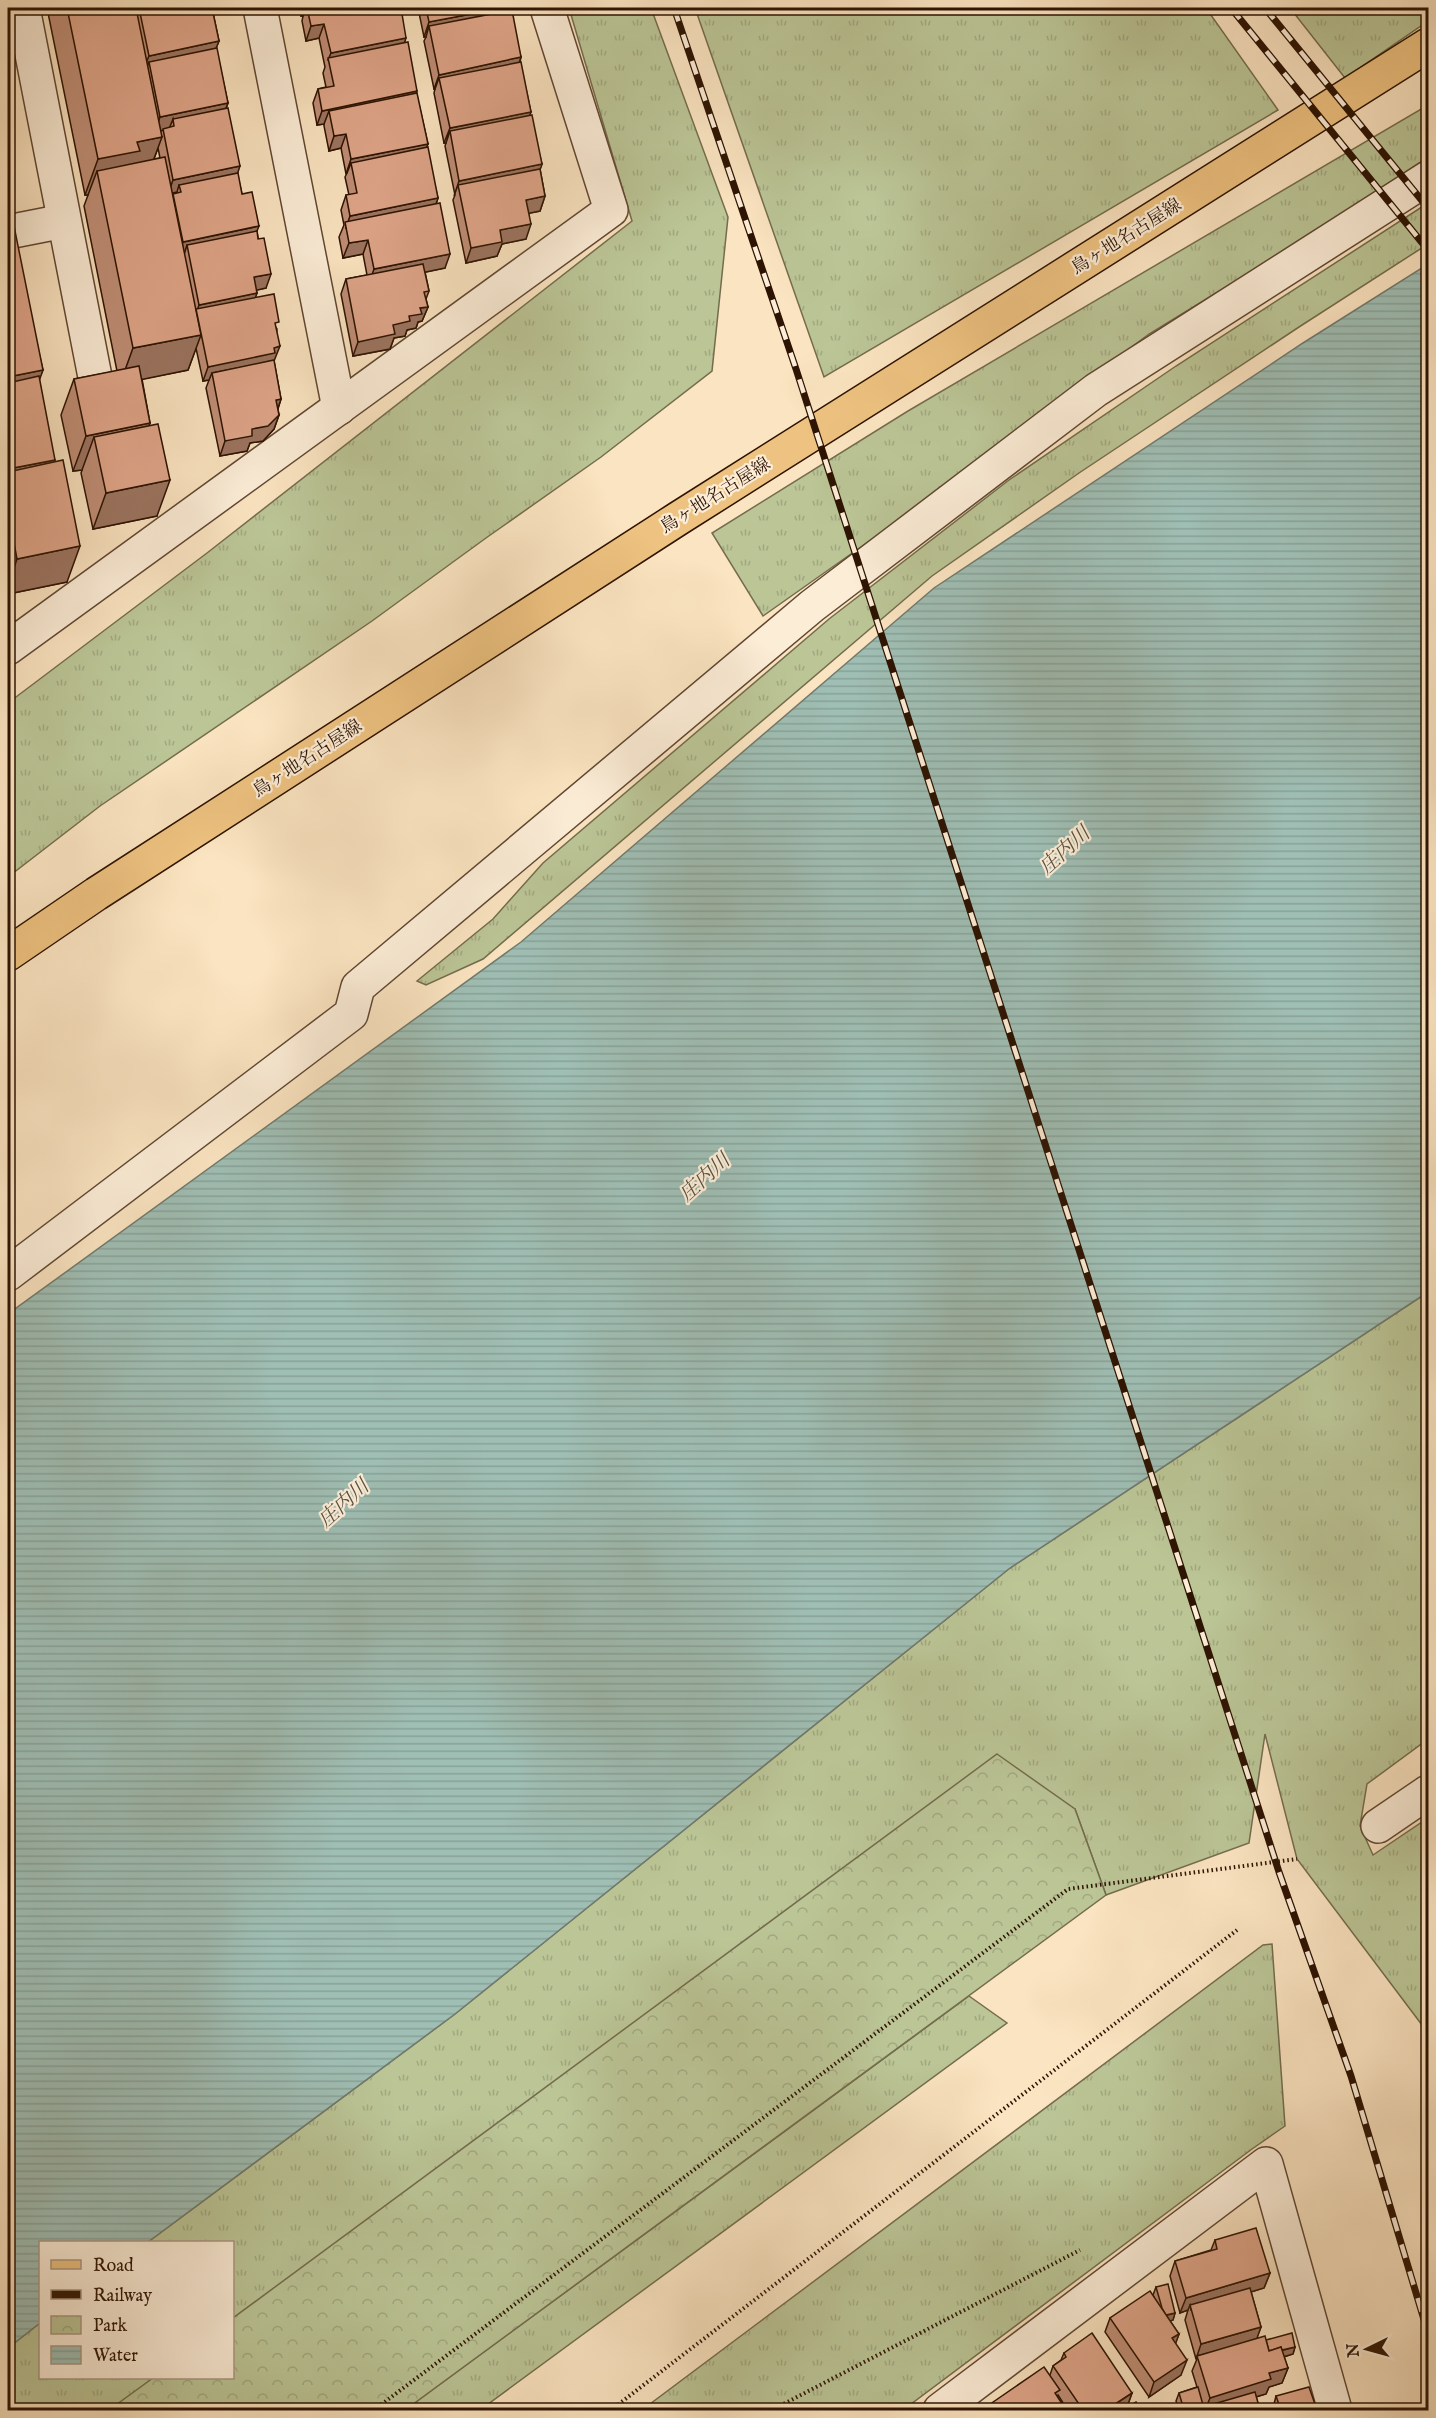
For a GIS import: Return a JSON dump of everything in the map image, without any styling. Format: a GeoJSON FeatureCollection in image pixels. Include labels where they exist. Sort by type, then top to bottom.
{"type":"FeatureCollection","features":[{"type":"Feature","properties":{"kind":"main road","name":"鳥ヶ地名古屋線"},"geometry":{"type":"LineString","coordinates":[[8,954],[96,894],[679,518],[1428,45]]}},
{"type":"Feature","properties":{"kind":"street"},"geometry":{"type":"LineString","coordinates":[[8,10],[21,8],[95,377]]}},
{"type":"Feature","properties":{"kind":"street"},"geometry":{"type":"LineString","coordinates":[[261,8],[339,408]]}},
{"type":"Feature","properties":{"kind":"street"},"geometry":{"type":"LineString","coordinates":[[8,648],[611,210],[547,8]]}},
{"type":"Feature","properties":{"kind":"street"},"geometry":{"type":"LineString","coordinates":[[8,1274],[351,1014],[358,987],[812,606],[1096,390],[1428,178]]}},
{"type":"Feature","properties":{"kind":"street"},"geometry":{"type":"LineString","coordinates":[[8,232],[64,221]]}},
{"type":"Feature","properties":{"kind":"street"},"geometry":{"type":"LineString","coordinates":[[1378,1826],[1428,1792]]}},
{"type":"Feature","properties":{"kind":"street"},"geometry":{"type":"LineString","coordinates":[[940,2410],[1266,2164],[1335,2410]]}},
{"type":"Feature","properties":{"kind":"path"},"geometry":{"type":"LineString","coordinates":[[374,2410],[1068,1889],[1297,1859]]}},
{"type":"Feature","properties":{"kind":"path"},"geometry":{"type":"LineString","coordinates":[[611,2410],[1237,1930]]}},
{"type":"Feature","properties":{"kind":"path"},"geometry":{"type":"LineString","coordinates":[[772,2410],[1084,2248]]}},
{"type":"Feature","properties":{"kind":"green space"},"geometry":{"type":"Polygon","coordinates":[[[569,8],[651,8],[728,217],[712,371],[601,457],[372,621],[100,806],[8,877],[8,703],[207,553],[632,221],[569,8]]]}},
{"type":"Feature","properties":{"kind":"green space"},"geometry":{"type":"Polygon","coordinates":[[[695,8],[1206,8],[1278,110],[824,377],[695,8]]]}},
{"type":"Feature","properties":{"kind":"green space"},"geometry":{"type":"Polygon","coordinates":[[[1290,8],[1428,8],[1428,21],[1345,78],[1290,8]]]}},
{"type":"Feature","properties":{"kind":"green space"},"geometry":{"type":"Polygon","coordinates":[[[1428,105],[1428,157],[1312,234],[1149,334],[909,513],[763,616],[712,533],[908,411],[1428,105]]]}},
{"type":"Feature","properties":{"kind":"green space"},"geometry":{"type":"Polygon","coordinates":[[[1428,203],[1428,244],[1079,473],[932,576],[483,959],[426,985],[417,981],[493,919],[543,863],[829,619],[1009,480],[1176,366],[1428,203]]]}},
{"type":"Feature","properties":{"kind":"green space"},"geometry":{"type":"Polygon","coordinates":[[[1428,1292],[1428,1739],[1367,1784],[1360,1826],[1373,1855],[1428,1818],[1428,2033],[1297,1859],[1265,1734],[1249,1843],[1106,1895],[1075,1809],[234,2322],[234,2241],[149,2241],[455,2014],[1010,1568],[1428,1292]]]}},
{"type":"Feature","properties":{"kind":"green space"},"geometry":{"type":"Polygon","coordinates":[[[997,1754],[1075,1809],[1106,1895],[405,2410],[109,2410],[152,2379],[234,2379],[234,2317],[997,1754]]]}},
{"type":"Feature","properties":{"kind":"green space"},"geometry":{"type":"Polygon","coordinates":[[[1272,1944],[1285,2126],[903,2410],[642,2410],[1263,1945],[1272,1944]]]}},
{"type":"Feature","properties":{"kind":"green space"},"geometry":{"type":"Polygon","coordinates":[[[969,1996],[1007,2023],[480,2410],[405,2410],[969,1996]]]}},
{"type":"Feature","properties":{"kind":"green space"},"geometry":{"type":"Polygon","coordinates":[[[39,2324],[39,2379],[158,2379],[115,2410],[8,2410],[8,2348],[39,2324]]]}},
{"type":"Feature","properties":{"kind":"water","name":"庄内川"},"geometry":{"type":"Polygon","coordinates":[[[1428,264],[1428,1292],[1010,1568],[455,2014],[149,2241],[39,2241],[39,2324],[8,2348],[8,1314],[521,942],[934,588],[1303,343],[1428,264]]]}},
{"type":"Feature","properties":{"kind":"building"},"geometry":{"type":"Polygon","coordinates":[[[67,8],[136,8],[162,137],[137,142],[140,151],[98,159],[67,8]]]}},
{"type":"Feature","properties":{"kind":"building"},"geometry":{"type":"Polygon","coordinates":[[[139,8],[212,8],[219,41],[149,56],[139,8]]]}},
{"type":"Feature","properties":{"kind":"building"},"geometry":{"type":"Polygon","coordinates":[[[307,8],[401,8],[406,38],[331,53],[324,24],[311,26],[307,8]]]}},
{"type":"Feature","properties":{"kind":"building"},"geometry":{"type":"Polygon","coordinates":[[[426,8],[503,8],[429,22],[426,8]]]}},
{"type":"Feature","properties":{"kind":"building"},"geometry":{"type":"Polygon","coordinates":[[[512,10],[521,57],[439,75],[429,26],[512,10]]]}},
{"type":"Feature","properties":{"kind":"building"},"geometry":{"type":"Polygon","coordinates":[[[408,42],[417,91],[322,111],[318,89],[334,86],[328,58],[408,42]]]}},
{"type":"Feature","properties":{"kind":"building"},"geometry":{"type":"Polygon","coordinates":[[[217,48],[228,103],[160,117],[149,62],[217,48]]]}},
{"type":"Feature","properties":{"kind":"building"},"geometry":{"type":"Polygon","coordinates":[[[521,62],[531,112],[450,128],[439,78],[521,62]]]}},
{"type":"Feature","properties":{"kind":"building"},"geometry":{"type":"Polygon","coordinates":[[[417,93],[428,144],[351,159],[346,134],[334,136],[329,111],[417,93]]]}},
{"type":"Feature","properties":{"kind":"building"},"geometry":{"type":"Polygon","coordinates":[[[228,108],[240,166],[173,180],[163,129],[174,126],[173,119],[228,108]]]}},
{"type":"Feature","properties":{"kind":"building"},"geometry":{"type":"Polygon","coordinates":[[[532,115],[542,164],[459,181],[450,131],[532,115]]]}},
{"type":"Feature","properties":{"kind":"building"},"geometry":{"type":"Polygon","coordinates":[[[428,147],[438,198],[350,216],[346,195],[357,193],[351,163],[428,147]]]}},
{"type":"Feature","properties":{"kind":"building"},"geometry":{"type":"Polygon","coordinates":[[[165,157],[201,335],[133,348],[97,171],[165,157]]]}},
{"type":"Feature","properties":{"kind":"building"},"geometry":{"type":"Polygon","coordinates":[[[540,169],[545,196],[526,200],[531,224],[500,230],[502,242],[471,248],[458,185],[540,169]]]}},
{"type":"Feature","properties":{"kind":"building"},"geometry":{"type":"Polygon","coordinates":[[[238,173],[242,194],[252,192],[259,226],[183,242],[173,194],[181,192],[179,185],[238,173]]]}},
{"type":"Feature","properties":{"kind":"building"},"geometry":{"type":"Polygon","coordinates":[[[440,203],[450,254],[374,269],[368,240],[349,243],[345,222],[440,203]]]}},
{"type":"Feature","properties":{"kind":"building"},"geometry":{"type":"Polygon","coordinates":[[[13,221],[43,370],[8,377],[8,222],[13,221]]]}},
{"type":"Feature","properties":{"kind":"building"},"geometry":{"type":"Polygon","coordinates":[[[257,231],[258,239],[264,238],[271,274],[254,277],[257,293],[199,305],[187,245],[257,231]]]}},
{"type":"Feature","properties":{"kind":"building"},"geometry":{"type":"Polygon","coordinates":[[[423,264],[429,291],[424,292],[428,307],[420,308],[422,314],[409,316],[410,321],[393,325],[395,334],[358,342],[346,279],[423,264]]]}},
{"type":"Feature","properties":{"kind":"building"},"geometry":{"type":"Polygon","coordinates":[[[274,294],[279,322],[275,323],[280,346],[274,348],[275,353],[208,367],[196,309],[274,294]]]}},
{"type":"Feature","properties":{"kind":"building"},"geometry":{"type":"Polygon","coordinates":[[[274,360],[281,399],[276,400],[279,415],[268,426],[252,429],[252,436],[225,441],[212,373],[274,360]]]}},
{"type":"Feature","properties":{"kind":"building"},"geometry":{"type":"Polygon","coordinates":[[[139,366],[150,423],[86,436],[74,379],[139,366]]]}},
{"type":"Feature","properties":{"kind":"building"},"geometry":{"type":"Polygon","coordinates":[[[39,376],[55,460],[8,469],[8,383],[39,376]]]}},
{"type":"Feature","properties":{"kind":"building"},"geometry":{"type":"Polygon","coordinates":[[[158,424],[170,480],[106,493],[94,437],[158,424]]]}},
{"type":"Feature","properties":{"kind":"building"},"geometry":{"type":"Polygon","coordinates":[[[63,460],[80,546],[17,559],[8,511],[8,472],[63,460]]]}},
{"type":"Feature","properties":{"kind":"building"},"geometry":{"type":"Polygon","coordinates":[[[1256,2228],[1270,2273],[1186,2298],[1175,2261],[1217,2249],[1215,2240],[1256,2228]]]}},
{"type":"Feature","properties":{"kind":"building"},"geometry":{"type":"Polygon","coordinates":[[[1168,2284],[1175,2313],[1166,2315],[1156,2287],[1168,2284]]]}},
{"type":"Feature","properties":{"kind":"building"},"geometry":{"type":"Polygon","coordinates":[[[1250,2288],[1261,2327],[1201,2344],[1190,2305],[1250,2288]]]}},
{"type":"Feature","properties":{"kind":"building"},"geometry":{"type":"Polygon","coordinates":[[[1150,2291],[1179,2334],[1172,2338],[1187,2360],[1154,2382],[1110,2318],[1150,2291]]]}},
{"type":"Feature","properties":{"kind":"building"},"geometry":{"type":"Polygon","coordinates":[[[1092,2333],[1132,2393],[1106,2410],[1083,2410],[1053,2366],[1066,2357],[1064,2353],[1092,2333]]]}},
{"type":"Feature","properties":{"kind":"building"},"geometry":{"type":"Polygon","coordinates":[[[1292,2333],[1295,2347],[1282,2350],[1281,2347],[1269,2351],[1266,2340],[1292,2333]]]}},
{"type":"Feature","properties":{"kind":"building"},"geometry":{"type":"Polygon","coordinates":[[[1265,2336],[1269,2351],[1281,2347],[1288,2368],[1269,2373],[1271,2379],[1210,2398],[1197,2356],[1265,2336]]]}},
{"type":"Feature","properties":{"kind":"building"},"geometry":{"type":"Polygon","coordinates":[[[1044,2367],[1060,2390],[1055,2393],[1066,2410],[983,2409],[1044,2367]]]}},
{"type":"Feature","properties":{"kind":"building"},"geometry":{"type":"Polygon","coordinates":[[[1198,2387],[1203,2405],[1184,2410],[1179,2393],[1198,2387]]]}},
{"type":"Feature","properties":{"kind":"building"},"geometry":{"type":"Polygon","coordinates":[[[1309,2387],[1317,2410],[1281,2410],[1276,2396],[1309,2387]]]}},
{"type":"Feature","properties":{"kind":"building"},"geometry":{"type":"Polygon","coordinates":[[[1255,2392],[1260,2410],[1193,2410],[1255,2392]]]}},
{"type":"Feature","properties":{"kind":"building"},"geometry":{"type":"Polygon","coordinates":[[[1136,2402],[1141,2410],[1122,2410],[1136,2402]]]}},
{"type":"Feature","properties":{"kind":"railway"},"geometry":{"type":"LineString","coordinates":[[674,8],[796,369],[1279,1872],[1351,2076],[1428,2333]]}},
{"type":"Feature","properties":{"kind":"railway"},"geometry":{"type":"LineString","coordinates":[[1231,8],[1428,250]]}},
{"type":"Feature","properties":{"kind":"railway"},"geometry":{"type":"LineString","coordinates":[[1265,8],[1428,208]]}}]}
